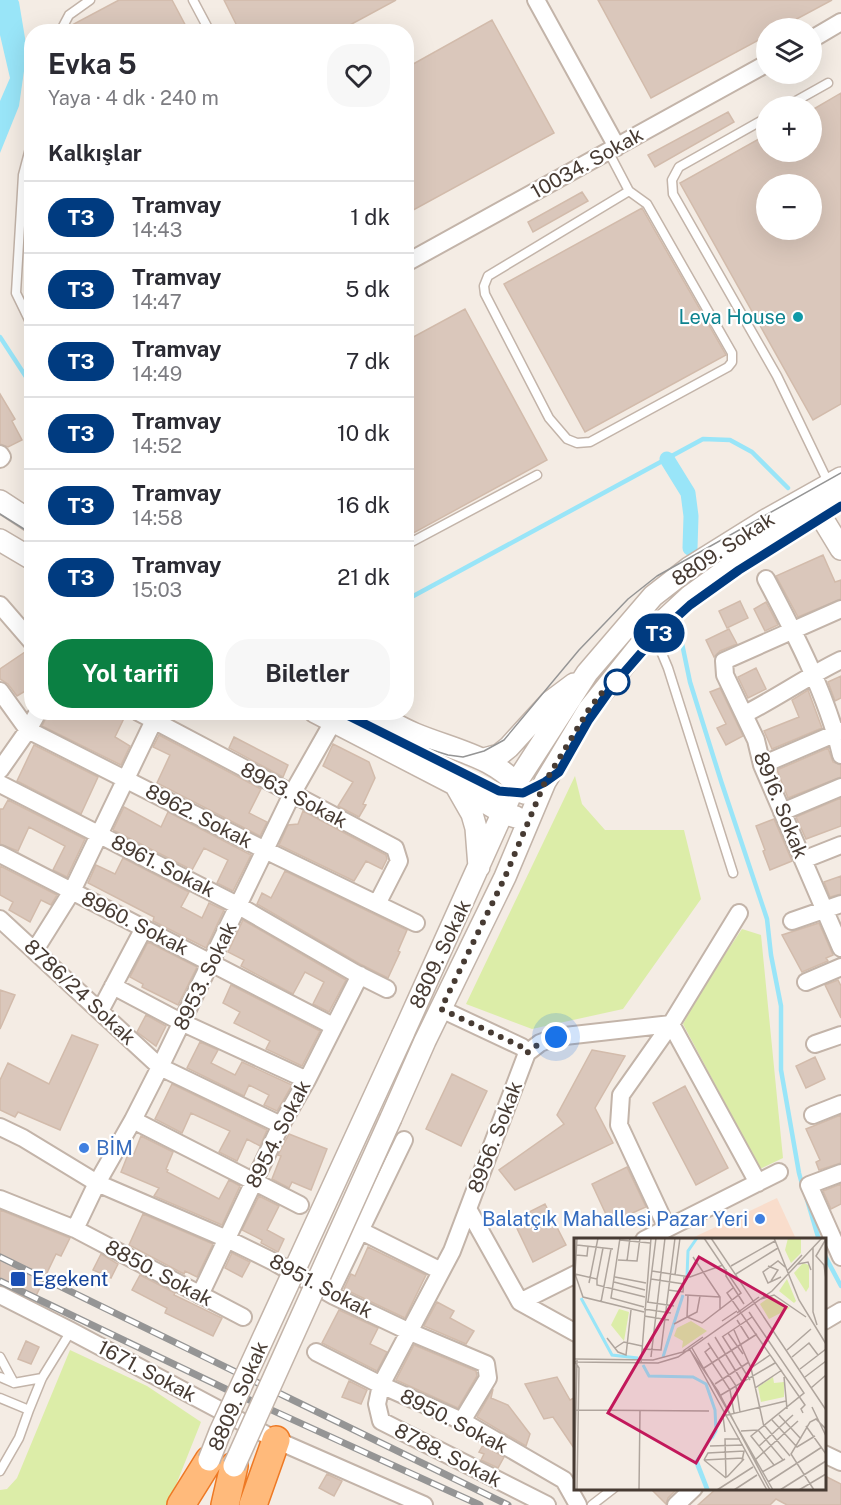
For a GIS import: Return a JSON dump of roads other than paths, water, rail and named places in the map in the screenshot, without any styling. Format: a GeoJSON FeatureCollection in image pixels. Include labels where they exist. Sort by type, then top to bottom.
{"type":"FeatureCollection","features":[{"type":"Feature","properties":{"kind":"highway"},"geometry":{"type":"LineString","coordinates":[[253,1505],[276,1440]]}},
{"type":"Feature","properties":{"kind":"highway"},"geometry":{"type":"LineString","coordinates":[[181,1505],[221,1463]]}},
{"type":"Feature","properties":{"kind":"highway"},"geometry":{"type":"LineString","coordinates":[[221,1463],[225,1505]]}},
{"type":"Feature","properties":{"kind":"street"},"geometry":{"type":"LineString","coordinates":[[536,0],[613,149]]}},
{"type":"Feature","properties":{"kind":"street"},"geometry":{"type":"LineString","coordinates":[[822,33],[841,22]]}},
{"type":"Feature","properties":{"kind":"street","name":"10034. Sokak"},"geometry":{"type":"LineString","coordinates":[[414,258],[756,70]]}},
{"type":"Feature","properties":{"kind":"street"},"geometry":{"type":"LineString","coordinates":[[0,454],[2,457],[0,459]]}},
{"type":"Feature","properties":{"kind":"street"},"geometry":{"type":"LineString","coordinates":[[837,486],[813,503],[840,545]]}},
{"type":"Feature","properties":{"kind":"street"},"geometry":{"type":"LineString","coordinates":[[0,501],[24,517]]}},
{"type":"Feature","properties":{"kind":"street","name":"8809. Sokak"},"geometry":{"type":"LineString","coordinates":[[192,1505],[221,1463],[505,877],[545,782],[589,709],[649,634],[690,596],[766,541],[813,503]]}},
{"type":"Feature","properties":{"kind":"street","name":"8809. Sokak"},"geometry":{"type":"LineString","coordinates":[[219,1505],[220,1432],[479,869],[516,783],[587,673],[653,596],[689,568],[813,503]]}},
{"type":"Feature","properties":{"kind":"street"},"geometry":{"type":"LineString","coordinates":[[0,540],[24,554]]}},
{"type":"Feature","properties":{"kind":"street"},"geometry":{"type":"LineString","coordinates":[[766,579],[793,629],[839,732],[841,755]]}},
{"type":"Feature","properties":{"kind":"street"},"geometry":{"type":"LineString","coordinates":[[0,605],[24,633]]}},
{"type":"Feature","properties":{"kind":"street"},"geometry":{"type":"LineString","coordinates":[[793,629],[841,609]]}},
{"type":"Feature","properties":{"kind":"street","name":"8916. Sokak"},"geometry":{"type":"LineString","coordinates":[[793,629],[724,661],[725,675],[745,714],[756,740],[762,765],[841,948]]}},
{"type":"Feature","properties":{"kind":"street"},"geometry":{"type":"LineString","coordinates":[[745,714],[774,699],[812,674],[841,660]]}},
{"type":"Feature","properties":{"kind":"street"},"geometry":{"type":"LineString","coordinates":[[484,759],[499,755],[509,747],[550,702],[587,673]]}},
{"type":"Feature","properties":{"kind":"street"},"geometry":{"type":"LineString","coordinates":[[0,691],[28,730]]}},
{"type":"Feature","properties":{"kind":"street"},"geometry":{"type":"LineString","coordinates":[[0,770],[34,720]]}},
{"type":"Feature","properties":{"kind":"street"},"geometry":{"type":"LineString","coordinates":[[36,950],[72,891],[153,720]]}},
{"type":"Feature","properties":{"kind":"street","name":"8963. Sokak"},"geometry":{"type":"LineString","coordinates":[[162,720],[292,794],[395,848],[399,861],[377,904]]}},
{"type":"Feature","properties":{"kind":"street","name":"8953. Sokak"},"geometry":{"type":"LineString","coordinates":[[75,1229],[212,963],[292,794],[323,720]]}},
{"type":"Feature","properties":{"kind":"street"},"geometry":{"type":"LineString","coordinates":[[330,720],[456,785],[503,813],[514,817],[532,816],[528,802],[506,772],[484,759],[413,733],[388,720]]}},
{"type":"Feature","properties":{"kind":"street","name":"8962. Sokak"},"geometry":{"type":"LineString","coordinates":[[28,730],[265,850],[416,923]]}},
{"type":"Feature","properties":{"kind":"street"},"geometry":{"type":"LineString","coordinates":[[762,765],[839,732]]}},
{"type":"Feature","properties":{"kind":"street","name":"8961. Sokak"},"geometry":{"type":"LineString","coordinates":[[0,783],[239,906],[387,989]]}},
{"type":"Feature","properties":{"kind":"street"},"geometry":{"type":"LineString","coordinates":[[456,785],[472,814],[476,828],[479,869]]}},
{"type":"Feature","properties":{"kind":"street"},"geometry":{"type":"LineString","coordinates":[[782,812],[841,787]]}},
{"type":"Feature","properties":{"kind":"street"},"geometry":{"type":"LineString","coordinates":[[803,860],[841,845]]}},
{"type":"Feature","properties":{"kind":"street","name":"8960. Sokak"},"geometry":{"type":"LineString","coordinates":[[0,854],[333,1026]]}},
{"type":"Feature","properties":{"kind":"street"},"geometry":{"type":"LineString","coordinates":[[792,921],[841,903]]}},
{"type":"Feature","properties":{"kind":"street"},"geometry":{"type":"LineString","coordinates":[[667,1228],[619,1125],[621,1095],[671,1024],[739,913]]}},
{"type":"Feature","properties":{"kind":"street","name":"8786/24 Sokak"},"geometry":{"type":"LineString","coordinates":[[0,918],[160,1067],[281,1125]]}},
{"type":"Feature","properties":{"kind":"street"},"geometry":{"type":"LineString","coordinates":[[100,1011],[144,928]]}},
{"type":"Feature","properties":{"kind":"street"},"geometry":{"type":"LineString","coordinates":[[807,982],[841,967]]}},
{"type":"Feature","properties":{"kind":"street","name":"8954. Sokak"},"geometry":{"type":"LineString","coordinates":[[200,1294],[281,1125],[307,1080],[360,975]]}},
{"type":"Feature","properties":{"kind":"street"},"geometry":{"type":"LineString","coordinates":[[113,986],[181,1023],[307,1080]]}},
{"type":"Feature","properties":{"kind":"street"},"geometry":{"type":"LineString","coordinates":[[441,1009],[522,1047],[527,1053],[540,1043],[556,1037],[671,1024]]}},
{"type":"Feature","properties":{"kind":"street"},"geometry":{"type":"LineString","coordinates":[[671,1024],[758,1182]]}},
{"type":"Feature","properties":{"kind":"street"},"geometry":{"type":"LineString","coordinates":[[815,1044],[841,1035]]}},
{"type":"Feature","properties":{"kind":"street","name":"8956. Sokak"},"geometry":{"type":"LineString","coordinates":[[381,1421],[377,1404],[381,1385],[452,1251],[527,1053]]}},
{"type":"Feature","properties":{"kind":"street"},"geometry":{"type":"LineString","coordinates":[[813,1115],[841,1104]]}},
{"type":"Feature","properties":{"kind":"street"},"geometry":{"type":"LineString","coordinates":[[133,1120],[300,1205]]}},
{"type":"Feature","properties":{"kind":"street","name":"8951. Sokak"},"geometry":{"type":"LineString","coordinates":[[0,1127],[97,1183],[227,1239],[410,1332],[486,1364],[488,1378],[462,1421]]}},
{"type":"Feature","properties":{"kind":"street"},"geometry":{"type":"LineString","coordinates":[[330,1293],[404,1140]]}},
{"type":"Feature","properties":{"kind":"street"},"geometry":{"type":"LineString","coordinates":[[646,1238],[779,1172]]}},
{"type":"Feature","properties":{"kind":"street"},"geometry":{"type":"LineString","coordinates":[[841,1173],[809,1185],[837,1240],[841,1257]]}},
{"type":"Feature","properties":{"kind":"street","name":"8850. Sokak"},"geometry":{"type":"LineString","coordinates":[[0,1198],[75,1229],[243,1317]]}},
{"type":"Feature","properties":{"kind":"street"},"geometry":{"type":"LineString","coordinates":[[468,1209],[520,1302],[574,1332]]}},
{"type":"Feature","properties":{"kind":"street"},"geometry":{"type":"LineString","coordinates":[[361,1231],[441,1271]]}},
{"type":"Feature","properties":{"kind":"street"},"geometry":{"type":"LineString","coordinates":[[520,1302],[574,1275]]}},
{"type":"Feature","properties":{"kind":"street","name":"1671. Sokak"},"geometry":{"type":"LineString","coordinates":[[0,1295],[276,1440],[424,1505]]}},
{"type":"Feature","properties":{"kind":"street","name":"8950. Sokak"},"geometry":{"type":"LineString","coordinates":[[316,1352],[381,1385],[462,1421],[564,1480],[578,1505]]}},
{"type":"Feature","properties":{"kind":"street","name":"8788. Sokak"},"geometry":{"type":"LineString","coordinates":[[381,1421],[547,1505]]}},
{"type":"Feature","properties":{"kind":"street"},"geometry":{"type":"LineString","coordinates":[[826,1454],[841,1462]]}},
{"type":"Feature","properties":{"kind":"street"},"geometry":{"type":"LineString","coordinates":[[676,1505],[692,1490]]}},
{"type":"Feature","properties":{"kind":"lane"},"geometry":{"type":"LineString","coordinates":[[64,24],[69,15],[90,0]]}},
{"type":"Feature","properties":{"kind":"lane"},"geometry":{"type":"LineString","coordinates":[[193,0],[206,24]]}},
{"type":"Feature","properties":{"kind":"lane"},"geometry":{"type":"LineString","coordinates":[[805,96],[828,83]]}},
{"type":"Feature","properties":{"kind":"lane"},"geometry":{"type":"LineString","coordinates":[[756,124],[679,167],[672,180],[673,195],[837,486]]}},
{"type":"Feature","properties":{"kind":"lane"},"geometry":{"type":"LineString","coordinates":[[613,149],[629,191],[647,204],[732,352],[732,362],[728,367],[590,442],[577,443],[567,440],[549,418],[485,294],[484,286],[488,276],[629,191]]}},
{"type":"Feature","properties":{"kind":"lane"},"geometry":{"type":"LineString","coordinates":[[24,171],[16,293],[24,310]]}},
{"type":"Feature","properties":{"kind":"lane"},"geometry":{"type":"LineString","coordinates":[[414,541],[537,475]]}},
{"type":"Feature","properties":{"kind":"lane"},"geometry":{"type":"LineString","coordinates":[[649,634],[655,637],[668,668],[733,873]]}},
{"type":"Feature","properties":{"kind":"lane"},"geometry":{"type":"LineString","coordinates":[[0,1471],[19,1438],[42,1378],[71,1331]]}},
{"type":"Feature","properties":{"kind":"lane"},"geometry":{"type":"LineString","coordinates":[[0,1358],[14,1383]]}},
{"type":"Feature","properties":{"kind":"lane"},"geometry":{"type":"LineString","coordinates":[[0,1377],[14,1383],[42,1378]]}},
{"type":"Feature","properties":{"kind":"lane"},"geometry":{"type":"LineString","coordinates":[[0,1398],[28,1410]]}},
{"type":"Feature","properties":{"kind":"lane"},"geometry":{"type":"LineString","coordinates":[[592,1505],[611,1490]]}},
{"type":"Feature","properties":{"kind":"water"},"geometry":{"type":"Polygon","coordinates":[[[0,0],[18,0],[24,32],[24,71],[19,106],[0,153],[0,101],[10,78],[0,35],[0,0]]]}},
{"type":"Feature","properties":{"kind":"waterway"},"geometry":{"type":"LineString","coordinates":[[0,337],[24,374]]}},
{"type":"Feature","properties":{"kind":"waterway"},"geometry":{"type":"LineString","coordinates":[[414,596],[703,439],[730,440],[752,452],[788,488]]}},
{"type":"Feature","properties":{"kind":"waterway"},"geometry":{"type":"LineString","coordinates":[[667,459],[688,493],[691,516],[690,548]]}},
{"type":"Feature","properties":{"kind":"waterway"},"geometry":{"type":"LineString","coordinates":[[680,634],[690,682],[767,919],[781,1006],[781,1070],[803,1188]]}},
{"type":"Feature","properties":{"kind":"waterway"},"geometry":{"type":"LineString","coordinates":[[806,1196],[818,1238]]}},
{"type":"Feature","properties":{"kind":"waterway"},"geometry":{"type":"LineString","coordinates":[[826,1258],[841,1286]]}},
{"type":"Feature","properties":{"kind":"tram line"},"geometry":{"type":"LineString","coordinates":[[429,749],[463,757],[484,751],[504,740],[579,650],[628,599],[657,576],[841,473]]}},
{"type":"Feature","properties":{"kind":"tram line"},"geometry":{"type":"LineString","coordinates":[[357,720],[499,791],[523,793],[559,772],[588,721],[615,683],[655,637],[690,605],[739,570],[841,506]]}},
{"type":"Feature","properties":{"kind":"tram line","name":"T3"},"geometry":{"type":"LineString","coordinates":[[357,720],[499,791],[523,793],[559,772],[588,721],[615,683],[655,637],[690,605],[739,570],[841,506]]}},
{"type":"Feature","properties":{"kind":"tram line"},"geometry":{"type":"LineString","coordinates":[[0,514],[24,529]]}},
{"type":"Feature","properties":{"kind":"railway"},"geometry":{"type":"LineString","coordinates":[[0,1257],[508,1505]]}},
{"type":"Feature","properties":{"kind":"railway"},"geometry":{"type":"LineString","coordinates":[[0,1281],[232,1392],[480,1505]]}},
{"type":"Feature","properties":{"kind":"place","name":"Leva House"},"geometry":{"type":"Point","coordinates":[798,317]}},
{"type":"Feature","properties":{"kind":"place","name":"BİM"},"geometry":{"type":"Point","coordinates":[84,1148]}},
{"type":"Feature","properties":{"kind":"place","name":"Balatçık Mahallesi Pazar Yeri"},"geometry":{"type":"Point","coordinates":[760,1219]}},
{"type":"Feature","properties":{"kind":"place","name":"Egekent"},"geometry":{"type":"Point","coordinates":[18,1279]}}]}
